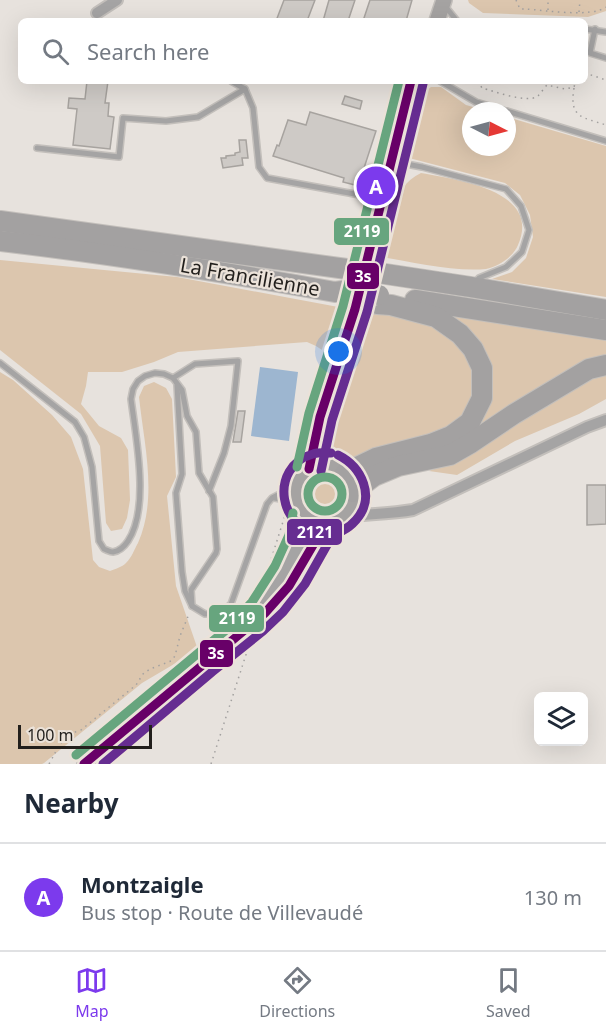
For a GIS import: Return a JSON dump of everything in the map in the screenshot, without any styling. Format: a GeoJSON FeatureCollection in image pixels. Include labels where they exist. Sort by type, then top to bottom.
{"type":"FeatureCollection","features":[{"type":"Feature","properties":{"kind":"highway","name":"La Francilienne"},"geometry":{"type":"LineString","coordinates":[[0,221],[379,273],[606,310]]}},
{"type":"Feature","properties":{"kind":"highway","name":"La Francilienne"},"geometry":{"type":"LineString","coordinates":[[0,241],[205,269],[358,300],[606,330]]}},
{"type":"Feature","properties":{"kind":"highway"},"geometry":{"type":"LineString","coordinates":[[338,469],[431,444],[451,436],[470,422],[482,398],[482,368],[473,349],[460,334],[436,317],[391,305],[358,300]]}},
{"type":"Feature","properties":{"kind":"highway"},"geometry":{"type":"LineString","coordinates":[[353,496],[374,476],[398,466],[450,455],[588,369],[606,365]]}},
{"type":"Feature","properties":{"kind":"main road"},"geometry":{"type":"LineString","coordinates":[[429,18],[440,1]]}},
{"type":"Feature","properties":{"kind":"main road"},"geometry":{"type":"LineString","coordinates":[[437,18],[440,1]]}},
{"type":"Feature","properties":{"kind":"main road"},"geometry":{"type":"LineString","coordinates":[[410,84],[382,199],[373,251],[399,162],[418,84]]}},
{"type":"Feature","properties":{"kind":"main road"},"geometry":{"type":"LineString","coordinates":[[358,300],[349,357],[328,423],[324,446],[338,469],[349,478],[353,496],[348,510],[342,517],[326,523],[311,519],[297,507],[294,486],[310,462],[320,417],[358,300]]}},
{"type":"Feature","properties":{"kind":"main road"},"geometry":{"type":"LineString","coordinates":[[310,462],[316,466],[324,465],[338,469]]}},
{"type":"Feature","properties":{"kind":"street"},"geometry":{"type":"LineString","coordinates":[[97,13],[117,0]]}},
{"type":"Feature","properties":{"kind":"street"},"geometry":{"type":"LineString","coordinates":[[342,517],[367,513],[393,514],[413,510],[606,420]]}},
{"type":"Feature","properties":{"kind":"street"},"geometry":{"type":"LineString","coordinates":[[353,496],[367,513]]}},
{"type":"Feature","properties":{"kind":"street"},"geometry":{"type":"LineString","coordinates":[[244,633],[286,572],[301,539],[297,507]]}},
{"type":"Feature","properties":{"kind":"street"},"geometry":{"type":"LineString","coordinates":[[84,764],[263,617],[285,592],[326,523]]}},
{"type":"Feature","properties":{"kind":"lane"},"geometry":{"type":"LineString","coordinates":[[440,1],[454,18]]}},
{"type":"Feature","properties":{"kind":"lane"},"geometry":{"type":"LineString","coordinates":[[588,29],[606,32]]}},
{"type":"Feature","properties":{"kind":"lane"},"geometry":{"type":"LineString","coordinates":[[595,30],[590,53],[606,58]]}},
{"type":"Feature","properties":{"kind":"lane"},"geometry":{"type":"LineString","coordinates":[[236,84],[245,89],[253,108],[259,167],[267,178],[382,199]]}},
{"type":"Feature","properties":{"kind":"lane"},"geometry":{"type":"LineString","coordinates":[[445,84],[476,102]]}},
{"type":"Feature","properties":{"kind":"lane"},"geometry":{"type":"LineString","coordinates":[[37,148],[118,157],[123,118],[166,121],[198,117],[245,89]]}},
{"type":"Feature","properties":{"kind":"lane"},"geometry":{"type":"LineString","coordinates":[[516,114],[606,141]]}},
{"type":"Feature","properties":{"kind":"lane"},"geometry":{"type":"LineString","coordinates":[[399,162],[506,189],[521,206],[529,230],[522,252],[506,267],[479,278],[471,287]]}},
{"type":"Feature","properties":{"kind":"lane"},"geometry":{"type":"LineString","coordinates":[[175,381],[195,364],[238,361],[231,426],[224,453],[209,490]]}},
{"type":"Feature","properties":{"kind":"lane"},"geometry":{"type":"LineString","coordinates":[[0,363],[75,422],[84,437],[92,467],[99,541],[104,549],[114,552],[123,548],[132,535],[138,514],[140,487],[131,399],[133,389],[138,381],[155,373],[164,374],[175,381],[182,390],[187,416],[196,432],[199,473],[213,496],[217,549],[216,554],[191,590],[192,606]]}},
{"type":"Feature","properties":{"kind":"lane"},"geometry":{"type":"LineString","coordinates":[[175,381],[182,474],[176,493],[182,572],[185,591],[192,606],[205,614],[221,613],[231,604],[267,504],[272,498],[294,486]]}},
{"type":"Feature","properties":{"kind":"lane"},"geometry":{"type":"LineString","coordinates":[[180,426],[184,422],[190,423]]}},
{"type":"Feature","properties":{"kind":"lane"},"geometry":{"type":"LineString","coordinates":[[272,498],[297,507]]}},
{"type":"Feature","properties":{"kind":"path"},"geometry":{"type":"LineString","coordinates":[[516,0],[520,9],[588,13],[601,11],[606,7]]}},
{"type":"Feature","properties":{"kind":"path"},"geometry":{"type":"LineString","coordinates":[[548,0],[548,11]]}},
{"type":"Feature","properties":{"kind":"path"},"geometry":{"type":"LineString","coordinates":[[579,13],[580,0]]}},
{"type":"Feature","properties":{"kind":"path"},"geometry":{"type":"LineString","coordinates":[[588,74],[606,80]]}},
{"type":"Feature","properties":{"kind":"path"},"geometry":{"type":"LineString","coordinates":[[478,84],[482,88],[522,99],[538,96],[547,85],[565,89],[574,87]]}},
{"type":"Feature","properties":{"kind":"path"},"geometry":{"type":"LineString","coordinates":[[575,84],[574,110],[579,116],[606,125]]}},
{"type":"Feature","properties":{"kind":"path"},"geometry":{"type":"LineString","coordinates":[[294,486],[297,466],[303,454],[310,462]]}},
{"type":"Feature","properties":{"kind":"path"},"geometry":{"type":"LineString","coordinates":[[211,764],[248,645],[239,624],[256,596],[297,507]]}},
{"type":"Feature","properties":{"kind":"path"},"geometry":{"type":"LineString","coordinates":[[49,764],[64,737],[81,730],[136,685],[143,674],[150,669],[171,661],[175,656],[192,606]]}},
{"type":"Feature","properties":{"kind":"path"},"geometry":{"type":"LineString","coordinates":[[244,633],[248,645]]}},
{"type":"Feature","properties":{"kind":"shaded area"},"geometry":{"type":"Polygon","coordinates":[[[468,0],[606,0],[606,11],[588,17],[483,13],[468,0]]]}},
{"type":"Feature","properties":{"kind":"shaded area"},"geometry":{"type":"Polygon","coordinates":[[[431,87],[441,87],[462,102],[462,156],[516,156],[516,120],[606,146],[606,297],[492,279],[512,272],[526,258],[533,237],[530,215],[520,195],[505,183],[409,158],[423,93],[431,87]]]}},
{"type":"Feature","properties":{"kind":"shaded area"},"geometry":{"type":"Polygon","coordinates":[[[421,173],[474,184],[507,200],[518,212],[522,226],[518,245],[513,254],[495,266],[474,270],[381,257],[392,209],[397,198],[403,188],[421,173]]]}},
{"type":"Feature","properties":{"kind":"shaded area"},"geometry":{"type":"Polygon","coordinates":[[[0,260],[177,277],[349,309],[315,416],[308,415],[323,367],[322,350],[307,342],[178,352],[122,372],[88,372],[81,404],[99,426],[121,438],[128,450],[130,500],[127,518],[122,529],[111,531],[106,523],[100,446],[81,414],[0,350],[0,260]]]}},
{"type":"Feature","properties":{"kind":"shaded area"},"geometry":{"type":"Polygon","coordinates":[[[368,311],[437,325],[474,361],[475,403],[445,433],[349,460],[341,460],[332,449],[332,431],[368,311]]]}},
{"type":"Feature","properties":{"kind":"shaded area"},"geometry":{"type":"Polygon","coordinates":[[[445,313],[606,337],[606,358],[471,435],[491,381],[445,313]]]}},
{"type":"Feature","properties":{"kind":"shaded area"},"geometry":{"type":"Polygon","coordinates":[[[0,372],[13,380],[52,415],[71,437],[83,469],[93,560],[99,567],[110,571],[124,564],[131,556],[144,526],[147,508],[148,471],[139,397],[144,386],[154,382],[166,388],[172,399],[176,477],[167,496],[176,586],[198,650],[142,683],[42,764],[0,764],[0,372]]]}},
{"type":"Feature","properties":{"kind":"shaded area"},"geometry":{"type":"Polygon","coordinates":[[[606,374],[606,399],[579,414],[515,441],[457,475],[429,471],[462,458],[583,381],[606,374]]]}},
{"type":"Feature","properties":{"kind":"shaded area"},"geometry":{"type":"Polygon","coordinates":[[[324,473],[338,479],[344,493],[338,507],[324,513],[310,507],[304,493],[310,479],[324,473]]]}},
{"type":"Feature","properties":{"kind":"water"},"geometry":{"type":"Polygon","coordinates":[[[260,367],[298,372],[289,441],[251,436],[260,367]]]}},
{"type":"Feature","properties":{"kind":"building"},"geometry":{"type":"Polygon","coordinates":[[[284,0],[315,0],[308,18],[277,18],[284,0]]]}},
{"type":"Feature","properties":{"kind":"building"},"geometry":{"type":"Polygon","coordinates":[[[329,0],[355,0],[349,18],[324,18],[329,0]]]}},
{"type":"Feature","properties":{"kind":"building"},"geometry":{"type":"Polygon","coordinates":[[[370,0],[412,0],[407,18],[364,18],[370,0]]]}},
{"type":"Feature","properties":{"kind":"building"},"geometry":{"type":"Polygon","coordinates":[[[87,84],[108,84],[105,103],[109,103],[108,116],[114,117],[110,149],[73,145],[77,109],[68,108],[69,98],[85,99],[87,84]]]}},
{"type":"Feature","properties":{"kind":"building"},"geometry":{"type":"Polygon","coordinates":[[[345,96],[362,101],[360,109],[342,104],[345,96]]]}},
{"type":"Feature","properties":{"kind":"building"},"geometry":{"type":"Polygon","coordinates":[[[310,112],[376,131],[364,168],[373,171],[371,180],[362,177],[359,186],[343,182],[344,178],[273,156],[288,120],[306,125],[310,112]]]}},
{"type":"Feature","properties":{"kind":"building"},"geometry":{"type":"Polygon","coordinates":[[[239,140],[246,140],[248,158],[242,158],[243,165],[223,168],[221,158],[240,152],[239,140]]]}},
{"type":"Feature","properties":{"kind":"building"},"geometry":{"type":"Polygon","coordinates":[[[238,411],[245,411],[241,442],[233,442],[238,411]]]}},
{"type":"Feature","properties":{"kind":"building"},"geometry":{"type":"Polygon","coordinates":[[[587,485],[606,485],[606,524],[587,525],[587,485]]]}},
{"type":"Feature","properties":{"kind":"tunnel"},"geometry":{"type":"LineString","coordinates":[[362,280],[369,251]]}},
{"type":"Feature","properties":{"kind":"transit line","name":"2119"},"geometry":{"type":"LineString","coordinates":[[297,467],[309,413],[343,306],[398,84]]}},
{"type":"Feature","properties":{"kind":"transit line","name":"3s"},"geometry":{"type":"LineString","coordinates":[[309,469],[320,417],[355,309],[410,84]]}},
{"type":"Feature","properties":{"kind":"transit line","name":"2121"},"geometry":{"type":"LineString","coordinates":[[321,471],[332,420],[367,312],[423,84]]}},
{"type":"Feature","properties":{"kind":"transit line","name":"2121"},"geometry":{"type":"LineString","coordinates":[[331,453],[315,453],[299,461],[289,472],[285,485],[284,499],[289,512],[298,524],[311,531],[328,534],[340,532],[353,523],[362,511],[365,502],[364,483],[354,467],[338,455]]}},
{"type":"Feature","properties":{"kind":"transit line","name":"2119"},"geometry":{"type":"LineString","coordinates":[[325,477],[337,482],[342,494],[337,506],[325,511],[313,506],[308,494],[313,482],[325,477]]}},
{"type":"Feature","properties":{"kind":"transit line","name":"2119"},"geometry":{"type":"LineString","coordinates":[[76,755],[226,630],[252,602],[275,566],[289,535],[293,513]]}},
{"type":"Feature","properties":{"kind":"transit line","name":"3s"},"geometry":{"type":"LineString","coordinates":[[84,764],[265,613],[289,586],[326,523]]}},
{"type":"Feature","properties":{"kind":"transit line","name":"2121"},"geometry":{"type":"LineString","coordinates":[[103,764],[283,612],[305,584],[336,529]]}},
{"type":"Feature","properties":{"kind":"place","name":"Montzaigle"},"geometry":{"type":"Point","coordinates":[376,186]}}]}
